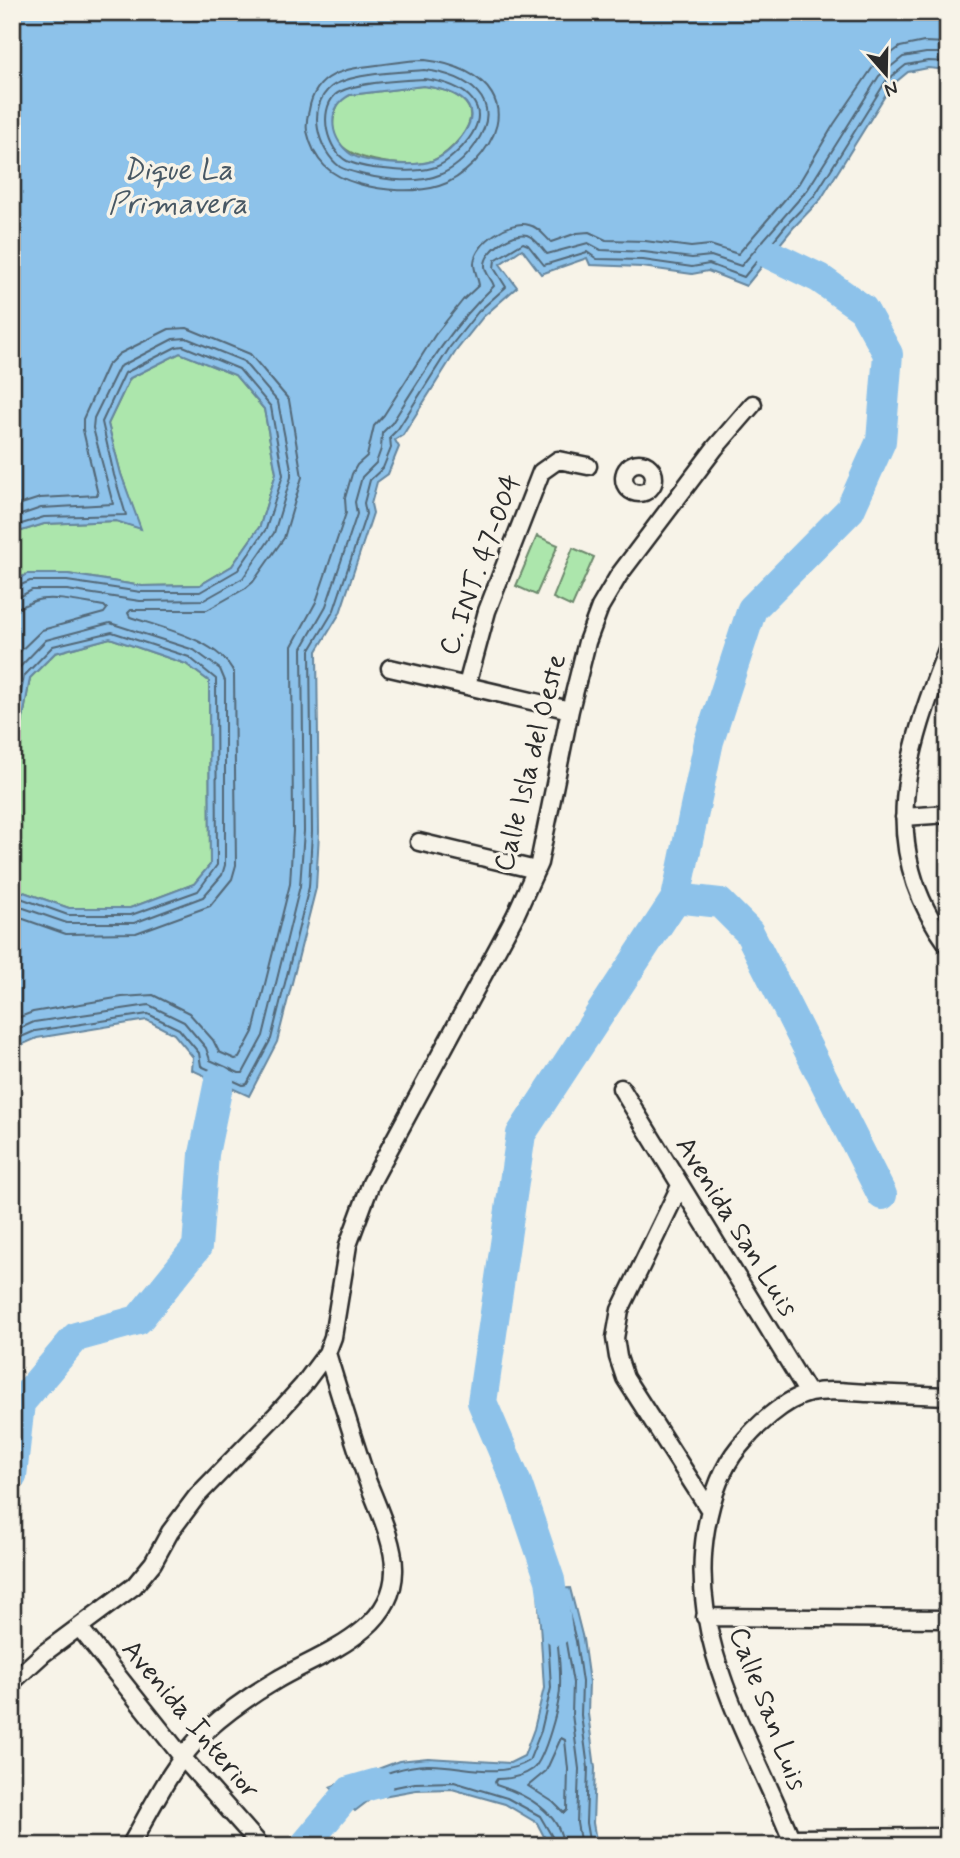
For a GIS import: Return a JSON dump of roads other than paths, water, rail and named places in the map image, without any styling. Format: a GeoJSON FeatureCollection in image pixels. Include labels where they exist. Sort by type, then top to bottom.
{"type":"FeatureCollection","features":[{"type":"Feature","properties":{"kind":"street","name":"Calle Isla del Oeste"},"geometry":{"type":"LineString","coordinates":[[12,1682],[44,1653],[134,1586],[153,1563],[170,1532],[197,1496],[276,1415],[327,1353],[333,1337],[348,1245],[371,1183],[515,916],[536,870],[570,710],[587,642],[600,607],[619,575],[715,448],[753,404]]}},
{"type":"Feature","properties":{"kind":"street","name":"C. INT. 47-004"},"geometry":{"type":"LineString","coordinates":[[467,685],[487,611],[541,472],[558,460],[588,466]]}},
{"type":"Feature","properties":{"kind":"street"},"geometry":{"type":"LineString","coordinates":[[650,488],[673,504]]}},
{"type":"Feature","properties":{"kind":"street"},"geometry":{"type":"LineString","coordinates":[[948,647],[920,723],[909,767],[904,817],[906,852],[917,894],[948,945]]}},
{"type":"Feature","properties":{"kind":"street"},"geometry":{"type":"LineString","coordinates":[[390,668],[570,710]]}},
{"type":"Feature","properties":{"kind":"street"},"geometry":{"type":"LineString","coordinates":[[904,817],[948,814]]}},
{"type":"Feature","properties":{"kind":"street"},"geometry":{"type":"LineString","coordinates":[[419,842],[536,870]]}},
{"type":"Feature","properties":{"kind":"street","name":"Avenida San Luis"},"geometry":{"type":"LineString","coordinates":[[621,1088],[808,1394]]}},
{"type":"Feature","properties":{"kind":"street"},"geometry":{"type":"LineString","coordinates":[[680,1186],[620,1310],[615,1338],[625,1378],[709,1509]]}},
{"type":"Feature","properties":{"kind":"street"},"geometry":{"type":"LineString","coordinates":[[130,1846],[183,1758],[205,1732],[238,1705],[275,1681],[348,1642],[370,1623],[390,1595],[394,1570],[388,1539],[349,1429],[327,1353]]}},
{"type":"Feature","properties":{"kind":"street","name":"Calle San Luis"},"geometry":{"type":"LineString","coordinates":[[792,1842],[727,1694],[714,1656],[705,1617],[701,1577],[709,1509],[723,1473],[735,1452],[755,1427],[781,1408],[808,1394],[854,1392],[948,1396]]}},
{"type":"Feature","properties":{"kind":"street"},"geometry":{"type":"LineString","coordinates":[[705,1617],[948,1619]]}},
{"type":"Feature","properties":{"kind":"street","name":"Avenida Interior"},"geometry":{"type":"LineString","coordinates":[[79,1627],[183,1758],[257,1840]]}},
{"type":"Feature","properties":{"kind":"street"},"geometry":{"type":"LineString","coordinates":[[792,1842],[948,1837]]}},
{"type":"Feature","properties":{"kind":"water","name":"Dique La Primavera"},"geometry":{"type":"Polygon","coordinates":[[[12,12],[948,12],[948,70],[928,68],[908,72],[891,86],[821,199],[793,228],[746,286],[708,271],[692,274],[642,267],[590,265],[587,258],[541,274],[522,249],[500,264],[517,287],[483,317],[456,351],[403,435],[395,440],[399,447],[388,474],[377,482],[371,504],[373,513],[340,613],[317,651],[319,832],[316,888],[277,1042],[249,1096],[192,1070],[193,1057],[174,1034],[147,1020],[37,1038],[12,1049],[12,888],[69,908],[130,908],[194,884],[210,865],[209,681],[186,664],[110,638],[55,653],[30,678],[12,783],[12,583],[27,574],[68,574],[142,586],[200,585],[232,566],[260,526],[276,473],[264,409],[235,375],[180,353],[130,378],[108,424],[121,474],[141,529],[116,521],[44,524],[12,534],[12,12]],[[423,86],[350,95],[337,107],[334,114],[337,138],[348,152],[376,162],[424,163],[437,159],[450,150],[464,133],[470,122],[470,113],[467,105],[453,94],[423,86]]]}},
{"type":"Feature","properties":{"kind":"water"},"geometry":{"type":"Polygon","coordinates":[[[570,1588],[583,1639],[589,1682],[588,1714],[595,1768],[593,1823],[597,1846],[549,1846],[537,1823],[505,1804],[452,1789],[416,1790],[372,1798],[355,1811],[330,1787],[399,1761],[428,1758],[510,1763],[524,1756],[544,1688],[538,1590],[570,1588]]]}},
{"type":"Feature","properties":{"kind":"waterway"},"geometry":{"type":"LineString","coordinates":[[676,898],[709,741],[752,609],[850,510],[881,441],[888,354],[863,309],[819,278],[771,255]]}},
{"type":"Feature","properties":{"kind":"waterway"},"geometry":{"type":"LineString","coordinates":[[557,1630],[550,1580],[518,1486],[482,1402],[521,1134],[676,898],[720,903],[749,932],[882,1195]]}},
{"type":"Feature","properties":{"kind":"waterway"},"geometry":{"type":"LineString","coordinates":[[12,1476],[20,1403],[76,1337],[138,1320],[197,1247],[204,1154],[219,1081]]}},
{"type":"Feature","properties":{"kind":"waterway"},"geometry":{"type":"LineString","coordinates":[[304,1846],[350,1791],[378,1783]]}}]}
